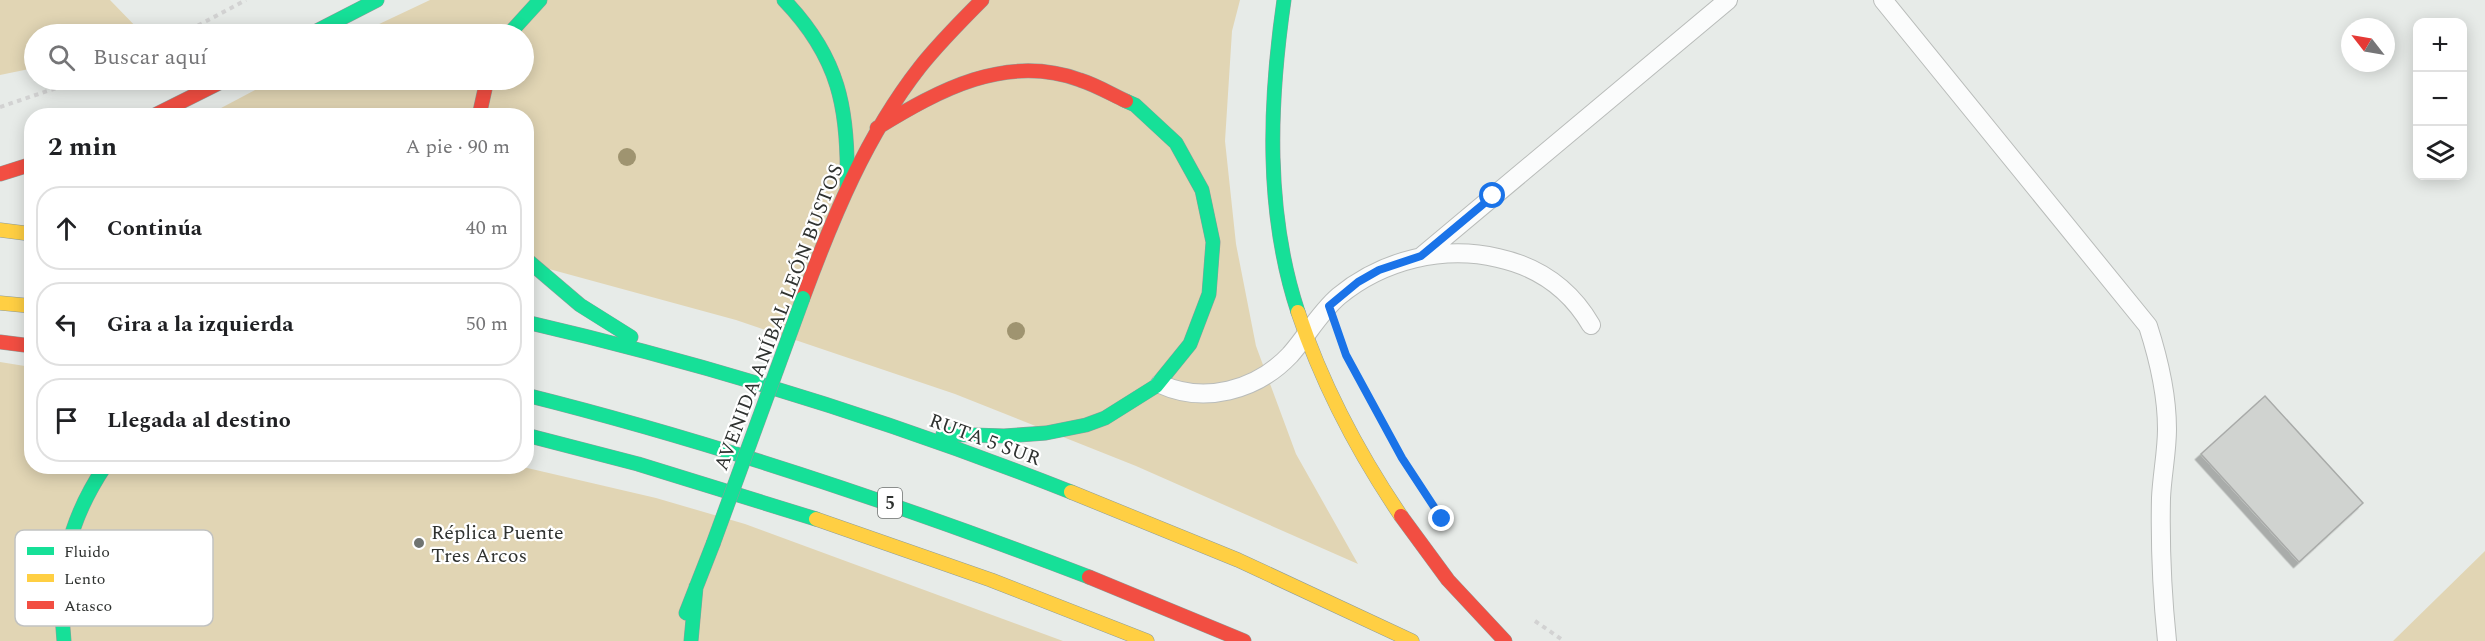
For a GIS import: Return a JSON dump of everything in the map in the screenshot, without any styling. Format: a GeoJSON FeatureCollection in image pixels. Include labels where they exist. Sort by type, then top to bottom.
{"type":"FeatureCollection","features":[{"type":"Feature","properties":{"kind":"main road"},"geometry":{"type":"LineString","coordinates":[[330,24],[377,0]]}},
{"type":"Feature","properties":{"kind":"main road"},"geometry":{"type":"LineString","coordinates":[[518,24],[540,0]]}},
{"type":"Feature","properties":{"kind":"main road"},"geometry":{"type":"LineString","coordinates":[[784,0],[807,23],[819,40],[836,76],[844,102],[847,186]]}},
{"type":"Feature","properties":{"kind":"main road","name":"AVENIDA ANÍBAL LEÓN BUSTOS"},"geometry":{"type":"LineString","coordinates":[[677,638],[847,186],[877,128],[904,87],[935,48],[982,0]]}},
{"type":"Feature","properties":{"kind":"main road"},"geometry":{"type":"LineString","coordinates":[[1284,0],[1274,73],[1272,152],[1275,191],[1284,249],[1305,334],[1346,422],[1401,517],[1446,577],[1484,621],[1505,641]]}},
{"type":"Feature","properties":{"kind":"main road"},"geometry":{"type":"LineString","coordinates":[[877,128],[937,93],[972,79],[994,74],[1034,71],[1076,78],[1113,92],[1163,128],[1178,143],[1198,179],[1210,220],[1214,267],[1204,313],[1197,330],[1173,369],[1160,384],[1142,397],[1104,418],[1063,430],[990,435],[907,431]]}},
{"type":"Feature","properties":{"kind":"main road"},"geometry":{"type":"LineString","coordinates":[[169,108],[205,90]]}},
{"type":"Feature","properties":{"kind":"main road"},"geometry":{"type":"LineString","coordinates":[[481,108],[485,90]]}},
{"type":"Feature","properties":{"kind":"main road"},"geometry":{"type":"LineString","coordinates":[[0,174],[24,166]]}},
{"type":"Feature","properties":{"kind":"main road"},"geometry":{"type":"LineString","coordinates":[[0,230],[24,233]]}},
{"type":"Feature","properties":{"kind":"main road"},"geometry":{"type":"LineString","coordinates":[[534,266],[580,305],[664,355]]}},
{"type":"Feature","properties":{"kind":"main road"},"geometry":{"type":"LineString","coordinates":[[0,303],[24,305]]}},
{"type":"Feature","properties":{"kind":"main road","name":"RUTA 5 SUR"},"geometry":{"type":"LineString","coordinates":[[534,323],[664,355],[783,391],[907,431],[1044,480],[1283,578],[1412,641]]}},
{"type":"Feature","properties":{"kind":"main road"},"geometry":{"type":"LineString","coordinates":[[0,342],[24,345]]}},
{"type":"Feature","properties":{"kind":"main road","name":"5"},"geometry":{"type":"LineString","coordinates":[[534,397],[704,443],[855,490],[1090,578],[1244,641]]}},
{"type":"Feature","properties":{"kind":"main road"},"geometry":{"type":"LineString","coordinates":[[534,437],[689,480],[877,540],[970,572],[1144,640]]}},
{"type":"Feature","properties":{"kind":"main road"},"geometry":{"type":"LineString","coordinates":[[71,530],[76,513],[100,474]]}},
{"type":"Feature","properties":{"kind":"main road"},"geometry":{"type":"LineString","coordinates":[[691,641],[696,587]]}},
{"type":"Feature","properties":{"kind":"main road"},"geometry":{"type":"LineString","coordinates":[[62,626],[63,641]]}},
{"type":"Feature","properties":{"kind":"lane"},"geometry":{"type":"LineString","coordinates":[[1421,256],[1728,0]]}},
{"type":"Feature","properties":{"kind":"lane"},"geometry":{"type":"LineString","coordinates":[[1883,0],[2148,326],[2157,354],[2166,407],[2167,432],[2162,496],[2161,561],[2167,641]]}},
{"type":"Feature","properties":{"kind":"lane"},"geometry":{"type":"LineString","coordinates":[[1160,384],[1188,393],[1204,394],[1227,391],[1250,384],[1290,355],[1320,314],[1358,282],[1390,266],[1421,256],[1466,253],[1488,255],[1521,265],[1549,279],[1566,291],[1580,307],[1591,326]]}},
{"type":"Feature","properties":{"kind":"path"},"geometry":{"type":"LineString","coordinates":[[201,24],[246,0]]}},
{"type":"Feature","properties":{"kind":"path"},"geometry":{"type":"LineString","coordinates":[[0,107],[50,90]]}},
{"type":"Feature","properties":{"kind":"path"},"geometry":{"type":"LineString","coordinates":[[1532,618],[1564,641]]}},
{"type":"Feature","properties":{"kind":"shaded area"},"geometry":{"type":"Polygon","coordinates":[[[0,0],[110,0],[133,24],[24,24],[24,70],[0,75],[0,0]]]}},
{"type":"Feature","properties":{"kind":"shaded area"},"geometry":{"type":"Polygon","coordinates":[[[430,0],[1240,0],[1232,31],[1225,141],[1236,244],[1256,346],[1296,454],[1358,564],[1136,466],[955,394],[736,320],[534,265],[534,108],[221,108],[255,90],[534,90],[534,24],[379,24],[430,0]]]}},
{"type":"Feature","properties":{"kind":"shaded area"},"geometry":{"type":"Polygon","coordinates":[[[0,362],[24,366],[24,474],[534,474],[534,470],[656,498],[745,524],[1063,641],[0,641],[0,362]]]}},
{"type":"Feature","properties":{"kind":"shaded area"},"geometry":{"type":"Polygon","coordinates":[[[2485,551],[2485,641],[2393,641],[2485,551]]]}},
{"type":"Feature","properties":{"kind":"building"},"geometry":{"type":"Polygon","coordinates":[[[2265,396],[2363,503],[2299,562],[2201,454],[2265,396]]]}},
{"type":"Feature","properties":{"kind":"traffic: fast"},"geometry":{"type":"LineString","coordinates":[[330,24],[377,0]]}},
{"type":"Feature","properties":{"kind":"traffic: fast"},"geometry":{"type":"LineString","coordinates":[[518,24],[540,0]]}},
{"type":"Feature","properties":{"kind":"traffic: fast"},"geometry":{"type":"LineString","coordinates":[[784,0],[803,21],[817,42],[829,64],[837,86],[846,132],[847,186]]}},
{"type":"Feature","properties":{"kind":"traffic: fast"},"geometry":{"type":"LineString","coordinates":[[1284,0],[1275,79],[1273,158],[1280,236],[1287,274],[1298,312]]}},
{"type":"Feature","properties":{"kind":"traffic: fast"},"geometry":{"type":"LineString","coordinates":[[943,434],[1004,436],[1046,433],[1086,425],[1105,418],[1156,386],[1190,344],[1209,294],[1213,242],[1202,190],[1176,143],[1135,105],[1126,101]]}},
{"type":"Feature","properties":{"kind":"traffic: fast"},"geometry":{"type":"LineString","coordinates":[[534,266],[580,305],[631,337]]}},
{"type":"Feature","properties":{"kind":"traffic: fast"},"geometry":{"type":"LineString","coordinates":[[713,544],[803,298]]}},
{"type":"Feature","properties":{"kind":"traffic: fast"},"geometry":{"type":"LineString","coordinates":[[534,324],[665,357],[802,397],[937,442],[1071,492]]}},
{"type":"Feature","properties":{"kind":"traffic: fast"},"geometry":{"type":"LineString","coordinates":[[534,397],[669,434],[810,477],[950,525],[1089,577]]}},
{"type":"Feature","properties":{"kind":"traffic: fast"},"geometry":{"type":"LineString","coordinates":[[534,437],[638,464],[816,519]]}},
{"type":"Feature","properties":{"kind":"traffic: fast"},"geometry":{"type":"LineString","coordinates":[[73,530],[100,474]]}},
{"type":"Feature","properties":{"kind":"traffic: fast"},"geometry":{"type":"LineString","coordinates":[[686,613],[713,544]]}},
{"type":"Feature","properties":{"kind":"traffic: fast"},"geometry":{"type":"LineString","coordinates":[[691,641],[696,587]]}},
{"type":"Feature","properties":{"kind":"traffic: fast"},"geometry":{"type":"LineString","coordinates":[[63,626],[64,641]]}},
{"type":"Feature","properties":{"kind":"traffic: slow"},"geometry":{"type":"LineString","coordinates":[[0,230],[24,233]]}},
{"type":"Feature","properties":{"kind":"traffic: slow"},"geometry":{"type":"LineString","coordinates":[[0,303],[24,305]]}},
{"type":"Feature","properties":{"kind":"traffic: slow"},"geometry":{"type":"LineString","coordinates":[[1298,312],[1318,366],[1343,418],[1401,516]]}},
{"type":"Feature","properties":{"kind":"traffic: slow"},"geometry":{"type":"LineString","coordinates":[[1071,492],[1238,560],[1412,641]]}},
{"type":"Feature","properties":{"kind":"traffic: slow"},"geometry":{"type":"LineString","coordinates":[[816,519],[991,580],[1147,641]]}},
{"type":"Feature","properties":{"kind":"traffic: jam"},"geometry":{"type":"LineString","coordinates":[[803,298],[852,178],[883,121],[927,58],[982,0]]}},
{"type":"Feature","properties":{"kind":"traffic: jam"},"geometry":{"type":"LineString","coordinates":[[877,128],[949,89],[1000,73],[1026,71],[1053,73],[1086,82],[1126,101]]}},
{"type":"Feature","properties":{"kind":"traffic: jam"},"geometry":{"type":"LineString","coordinates":[[169,108],[205,90]]}},
{"type":"Feature","properties":{"kind":"traffic: jam"},"geometry":{"type":"LineString","coordinates":[[481,108],[485,90]]}},
{"type":"Feature","properties":{"kind":"traffic: jam"},"geometry":{"type":"LineString","coordinates":[[0,174],[24,166]]}},
{"type":"Feature","properties":{"kind":"traffic: jam"},"geometry":{"type":"LineString","coordinates":[[0,342],[24,345]]}},
{"type":"Feature","properties":{"kind":"traffic: jam"},"geometry":{"type":"LineString","coordinates":[[1401,516],[1448,580],[1505,641]]}},
{"type":"Feature","properties":{"kind":"traffic: jam"},"geometry":{"type":"LineString","coordinates":[[1089,577],[1244,641]]}},
{"type":"Feature","properties":{"kind":"place","name":"Réplica Puente Tres Arcos"},"geometry":{"type":"Point","coordinates":[419,543]}},
{"type":"Feature","properties":{"kind":"route"},"geometry":{"type":"LineString","coordinates":[[1442,519],[1428,501],[1402,458],[1346,355],[1329,306],[1358,282],[1379,270],[1421,256],[1493,196]]}}]}
